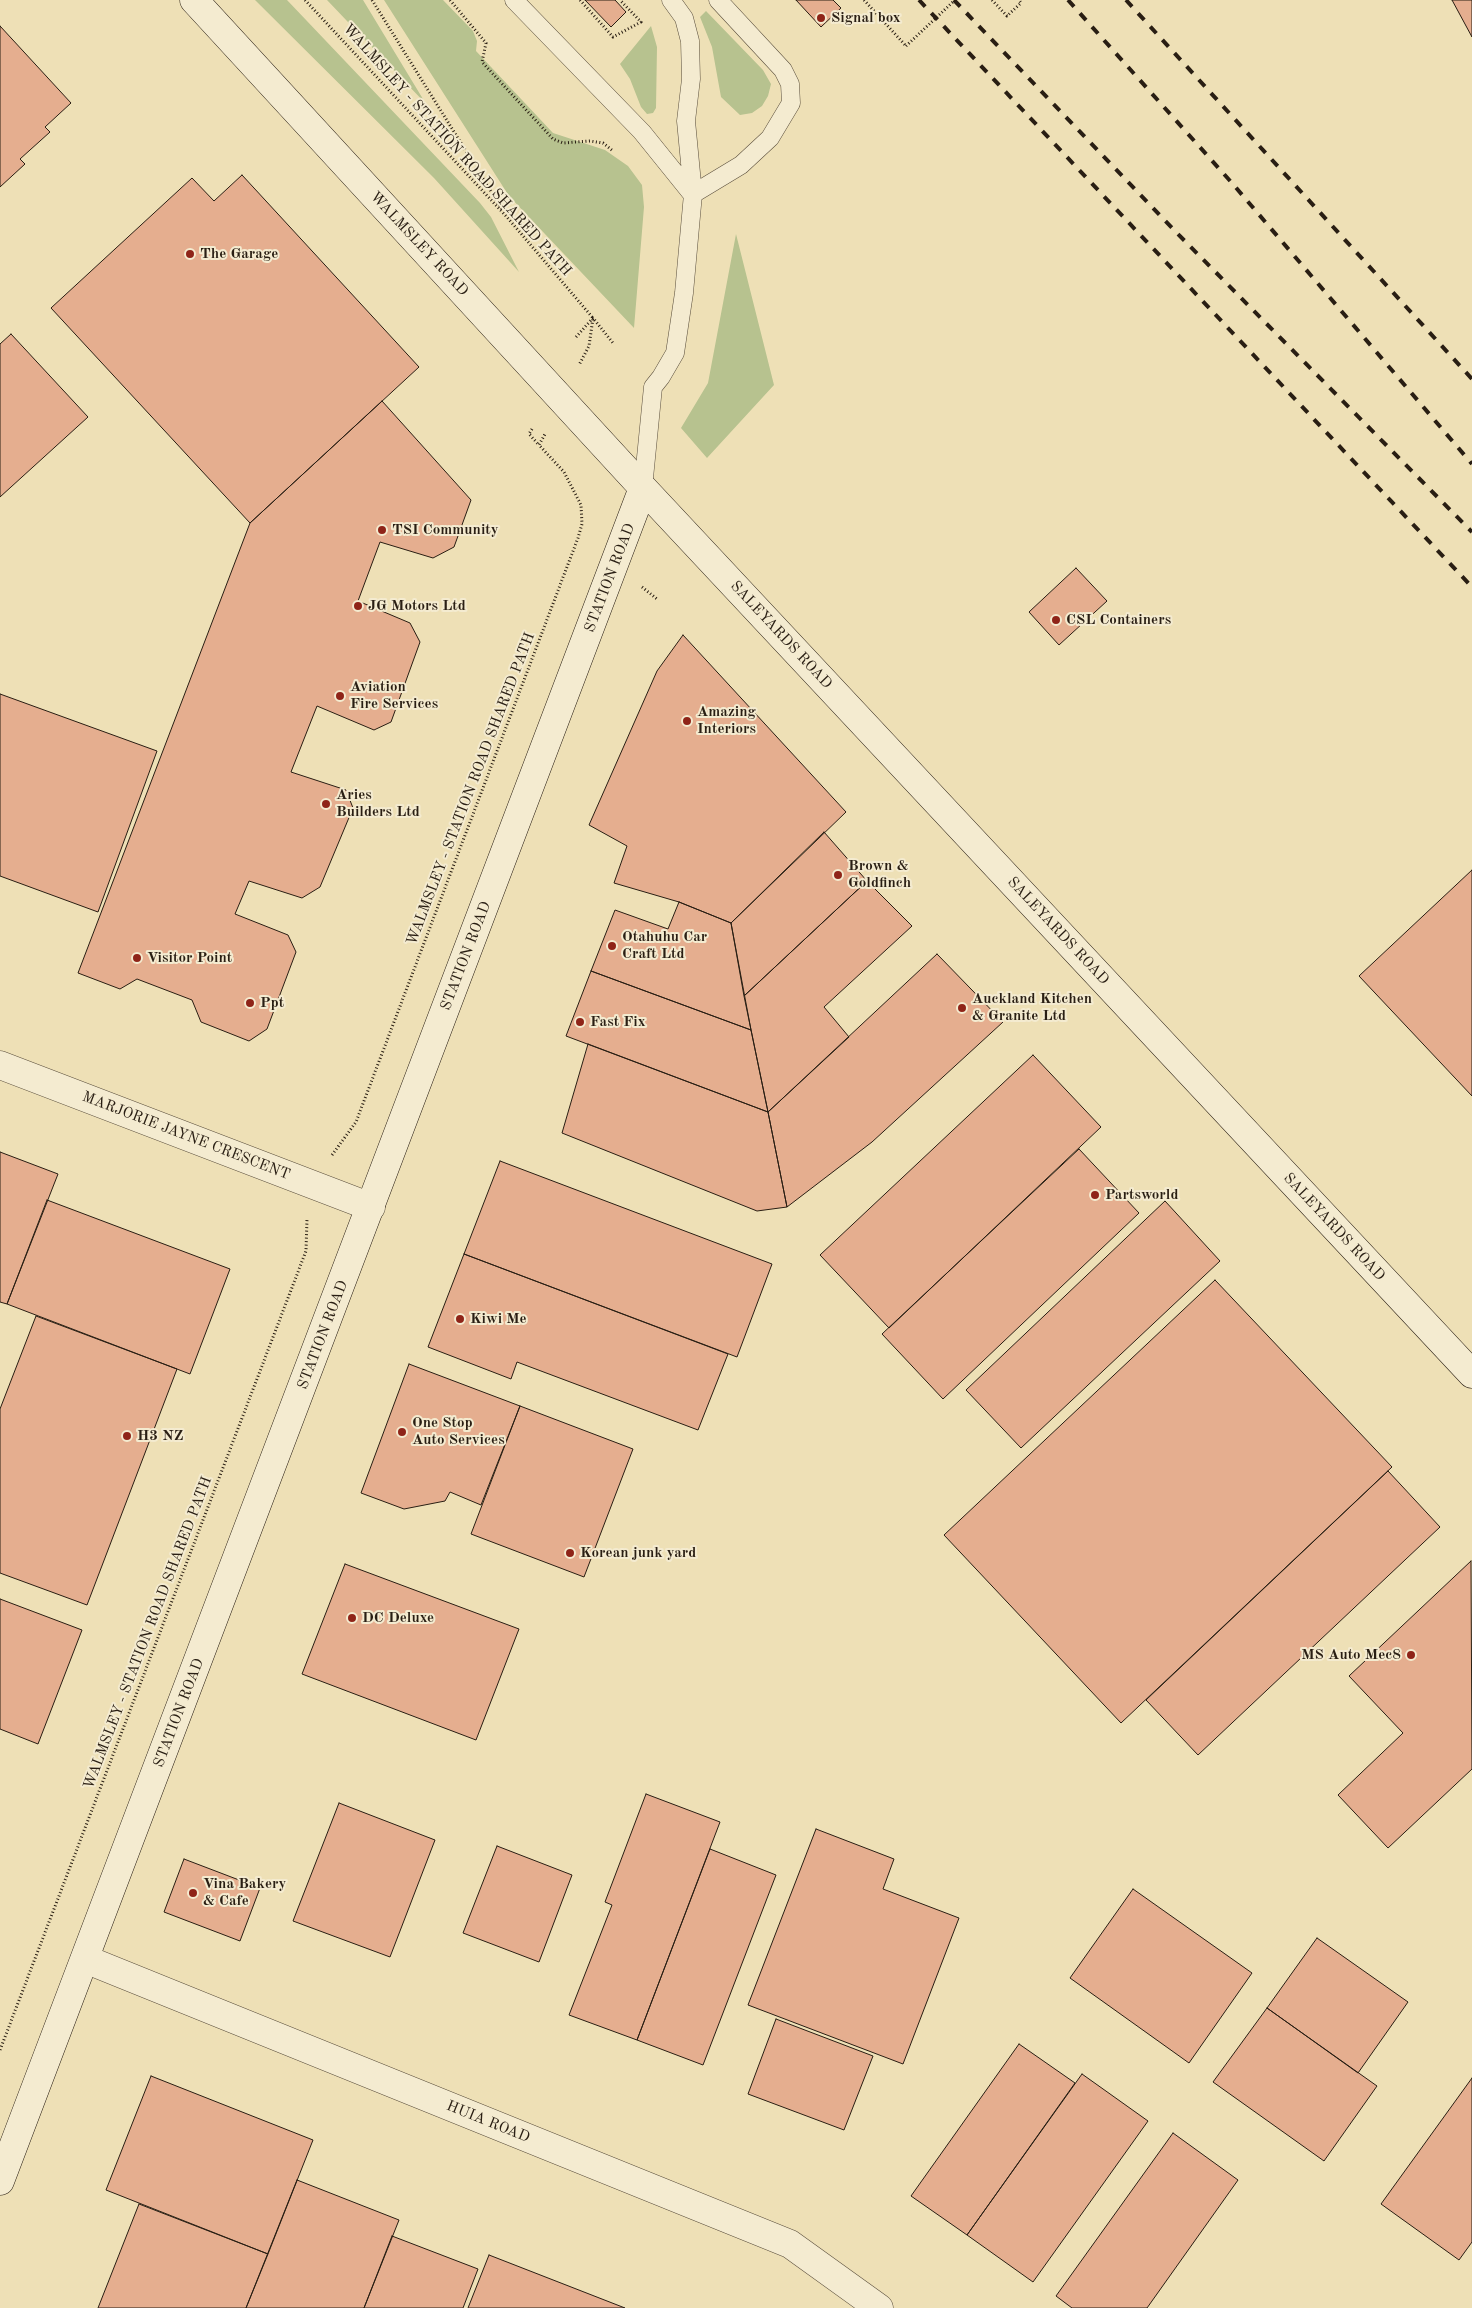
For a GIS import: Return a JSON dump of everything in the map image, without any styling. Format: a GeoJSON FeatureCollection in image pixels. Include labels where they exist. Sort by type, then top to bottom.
{"type":"FeatureCollection","features":[{"type":"Feature","properties":{"kind":"street","name":"WALMSLEY ROAD"},"geometry":{"type":"LineString","coordinates":[[194,0],[643,488]]}},
{"type":"Feature","properties":{"kind":"street","name":"STATION ROAD"},"geometry":{"type":"LineString","coordinates":[[0,2181],[643,488]]}},
{"type":"Feature","properties":{"kind":"street","name":"SALEYARDS ROAD"},"geometry":{"type":"LineString","coordinates":[[643,488],[1472,1374]]}},
{"type":"Feature","properties":{"kind":"street","name":"MARJORIE JAYNE CRESCENT"},"geometry":{"type":"LineString","coordinates":[[0,1064],[371,1207]]}},
{"type":"Feature","properties":{"kind":"street","name":"HUIA ROAD"},"geometry":{"type":"LineString","coordinates":[[85,1959],[790,2244],[879,2308]]}},
{"type":"Feature","properties":{"kind":"lane"},"geometry":{"type":"LineString","coordinates":[[514,0],[642,132],[692,194]]}},
{"type":"Feature","properties":{"kind":"lane"},"geometry":{"type":"LineString","coordinates":[[643,488],[653,387],[675,353],[684,294],[692,194],[686,121],[691,79],[690,41],[684,18],[671,0]]}},
{"type":"Feature","properties":{"kind":"lane"},"geometry":{"type":"LineString","coordinates":[[692,194],[741,165],[770,138],[791,102],[790,84],[783,70],[718,0]]}},
{"type":"Feature","properties":{"kind":"path","name":"WALMSLEY - STATION ROAD SHARED PATH"},"geometry":{"type":"LineString","coordinates":[[305,0],[506,216],[613,343]]}},
{"type":"Feature","properties":{"kind":"path"},"geometry":{"type":"LineString","coordinates":[[372,0],[506,216]]}},
{"type":"Feature","properties":{"kind":"path"},"geometry":{"type":"LineString","coordinates":[[450,0],[486,42],[482,62],[554,139],[563,143],[590,141],[603,144],[613,151]]}},
{"type":"Feature","properties":{"kind":"path"},"geometry":{"type":"LineString","coordinates":[[580,0],[613,37],[641,22],[620,0]]}},
{"type":"Feature","properties":{"kind":"path"},"geometry":{"type":"LineString","coordinates":[[864,0],[906,46],[955,0]]}},
{"type":"Feature","properties":{"kind":"path"},"geometry":{"type":"LineString","coordinates":[[992,0],[1007,16],[1021,3],[1019,0]]}},
{"type":"Feature","properties":{"kind":"path"},"geometry":{"type":"LineString","coordinates":[[576,337],[593,318]]}},
{"type":"Feature","properties":{"kind":"path"},"geometry":{"type":"LineString","coordinates":[[589,346],[593,318]]}},
{"type":"Feature","properties":{"kind":"path","name":"WALMSLEY - STATION ROAD SHARED PATH"},"geometry":{"type":"LineString","coordinates":[[333,1150],[356,1122],[582,524],[581,505],[574,487],[564,472],[529,434],[532,429]]}},
{"type":"Feature","properties":{"kind":"path"},"geometry":{"type":"LineString","coordinates":[[539,445],[543,438]]}},
{"type":"Feature","properties":{"kind":"path","name":"WALMSLEY - STATION ROAD SHARED PATH"},"geometry":{"type":"LineString","coordinates":[[0,2050],[306,1251],[306,1222]]}},
{"type":"Feature","properties":{"kind":"green space"},"geometry":{"type":"Polygon","coordinates":[[[255,0],[287,0],[480,203],[491,217],[519,272],[434,178],[255,0]]]}},
{"type":"Feature","properties":{"kind":"green space"},"geometry":{"type":"Polygon","coordinates":[[[327,0],[363,0],[426,104],[327,0]]]}},
{"type":"Feature","properties":{"kind":"green space"},"geometry":{"type":"Polygon","coordinates":[[[384,0],[443,0],[473,31],[477,41],[476,51],[553,133],[605,150],[628,166],[642,185],[644,207],[634,328],[509,196],[384,0]]]}},
{"type":"Feature","properties":{"kind":"green space"},"geometry":{"type":"Polygon","coordinates":[[[706,11],[763,70],[771,84],[768,96],[762,106],[752,113],[740,115],[721,97],[712,47],[700,17],[706,11]]]}},
{"type":"Feature","properties":{"kind":"green space"},"geometry":{"type":"Polygon","coordinates":[[[651,26],[657,47],[656,108],[653,113],[647,114],[641,107],[630,79],[620,64],[651,26]]]}},
{"type":"Feature","properties":{"kind":"green space"},"geometry":{"type":"Polygon","coordinates":[[[736,234],[774,385],[707,458],[681,428],[708,383],[736,234]]]}},
{"type":"Feature","properties":{"kind":"building"},"geometry":{"type":"Polygon","coordinates":[[[585,0],[615,0],[626,12],[611,27],[585,0]]]}},
{"type":"Feature","properties":{"kind":"building","name":"Signal box"},"geometry":{"type":"Polygon","coordinates":[[[796,0],[833,0],[841,8],[821,27],[796,0]]]}},
{"type":"Feature","properties":{"kind":"building"},"geometry":{"type":"Polygon","coordinates":[[[1452,0],[1472,0],[1472,37],[1452,0]]]}},
{"type":"Feature","properties":{"kind":"building"},"geometry":{"type":"Polygon","coordinates":[[[0,26],[71,103],[45,127],[50,132],[20,159],[25,164],[0,187],[0,26]]]}},
{"type":"Feature","properties":{"kind":"building"},"geometry":{"type":"Polygon","coordinates":[[[242,175],[419,367],[250,523],[51,308],[192,178],[214,201],[242,175]]]}},
{"type":"Feature","properties":{"kind":"building"},"geometry":{"type":"Polygon","coordinates":[[[11,334],[88,417],[0,497],[0,344],[11,334]]]}},
{"type":"Feature","properties":{"kind":"building"},"geometry":{"type":"Polygon","coordinates":[[[382,401],[471,500],[454,547],[433,558],[380,542],[358,601],[410,623],[420,642],[391,722],[374,730],[317,706],[291,772],[346,790],[353,808],[320,887],[302,898],[249,881],[235,914],[288,935],[296,952],[267,1029],[249,1041],[201,1022],[192,1000],[137,979],[120,989],[78,973],[250,523],[382,401]]]}},
{"type":"Feature","properties":{"kind":"building"},"geometry":{"type":"Polygon","coordinates":[[[1076,568],[1107,601],[1059,645],[1029,612],[1076,568]]]}},
{"type":"Feature","properties":{"kind":"building"},"geometry":{"type":"Polygon","coordinates":[[[683,635],[846,812],[731,923],[679,902],[614,883],[627,846],[589,825],[657,671],[683,635]]]}},
{"type":"Feature","properties":{"kind":"building"},"geometry":{"type":"Polygon","coordinates":[[[0,694],[157,751],[98,912],[0,876],[0,694]]]}},
{"type":"Feature","properties":{"kind":"building"},"geometry":{"type":"Polygon","coordinates":[[[824,832],[867,881],[744,996],[731,923],[824,832]]]}},
{"type":"Feature","properties":{"kind":"building"},"geometry":{"type":"Polygon","coordinates":[[[1472,870],[1472,1096],[1359,976],[1472,870]]]}},
{"type":"Feature","properties":{"kind":"building"},"geometry":{"type":"Polygon","coordinates":[[[867,881],[912,926],[824,1007],[849,1037],[768,1112],[744,996],[867,881]]]}},
{"type":"Feature","properties":{"kind":"building"},"geometry":{"type":"Polygon","coordinates":[[[679,902],[731,923],[751,1030],[591,971],[615,910],[668,929],[679,902]]]}},
{"type":"Feature","properties":{"kind":"building"},"geometry":{"type":"Polygon","coordinates":[[[937,954],[1003,1022],[872,1142],[787,1207],[768,1112],[937,954]]]}},
{"type":"Feature","properties":{"kind":"building"},"geometry":{"type":"Polygon","coordinates":[[[591,971],[751,1030],[768,1112],[566,1036],[591,971]]]}},
{"type":"Feature","properties":{"kind":"building"},"geometry":{"type":"Polygon","coordinates":[[[588,1044],[768,1112],[787,1207],[757,1211],[562,1133],[588,1044]]]}},
{"type":"Feature","properties":{"kind":"building"},"geometry":{"type":"Polygon","coordinates":[[[1033,1055],[1101,1127],[889,1328],[820,1255],[1033,1055]]]}},
{"type":"Feature","properties":{"kind":"building"},"geometry":{"type":"Polygon","coordinates":[[[1079,1149],[1139,1213],[943,1399],[882,1334],[1079,1149]]]}},
{"type":"Feature","properties":{"kind":"building"},"geometry":{"type":"Polygon","coordinates":[[[0,1152],[58,1174],[7,1304],[0,1302],[0,1152]]]}},
{"type":"Feature","properties":{"kind":"building"},"geometry":{"type":"Polygon","coordinates":[[[500,1161],[772,1264],[737,1357],[464,1254],[500,1161]]]}},
{"type":"Feature","properties":{"kind":"building"},"geometry":{"type":"Polygon","coordinates":[[[47,1200],[230,1269],[190,1374],[7,1304],[47,1200]]]}},
{"type":"Feature","properties":{"kind":"building"},"geometry":{"type":"Polygon","coordinates":[[[1165,1201],[1220,1261],[1021,1448],[966,1390],[1165,1201]]]}},
{"type":"Feature","properties":{"kind":"building"},"geometry":{"type":"Polygon","coordinates":[[[464,1254],[728,1354],[698,1430],[517,1362],[511,1379],[428,1347],[464,1254]]]}},
{"type":"Feature","properties":{"kind":"building"},"geometry":{"type":"Polygon","coordinates":[[[1215,1280],[1392,1467],[1121,1723],[944,1535],[1215,1280]]]}},
{"type":"Feature","properties":{"kind":"building"},"geometry":{"type":"Polygon","coordinates":[[[36,1316],[177,1369],[87,1605],[0,1573],[0,1409],[36,1316]]]}},
{"type":"Feature","properties":{"kind":"building"},"geometry":{"type":"Polygon","coordinates":[[[409,1364],[520,1406],[481,1505],[450,1492],[445,1501],[404,1509],[361,1493],[409,1364]]]}},
{"type":"Feature","properties":{"kind":"building"},"geometry":{"type":"Polygon","coordinates":[[[520,1406],[633,1449],[584,1577],[471,1534],[520,1406]]]}},
{"type":"Feature","properties":{"kind":"building"},"geometry":{"type":"Polygon","coordinates":[[[1388,1471],[1440,1527],[1198,1755],[1146,1700],[1388,1471]]]}},
{"type":"Feature","properties":{"kind":"building"},"geometry":{"type":"Polygon","coordinates":[[[1471,1561],[1472,1769],[1388,1848],[1338,1795],[1403,1733],[1349,1676],[1471,1561]]]}},
{"type":"Feature","properties":{"kind":"building"},"geometry":{"type":"Polygon","coordinates":[[[345,1564],[519,1629],[476,1740],[302,1674],[345,1564]]]}},
{"type":"Feature","properties":{"kind":"building"},"geometry":{"type":"Polygon","coordinates":[[[0,1599],[82,1630],[38,1744],[0,1729],[0,1599]]]}},
{"type":"Feature","properties":{"kind":"building"},"geometry":{"type":"Polygon","coordinates":[[[646,1794],[720,1822],[637,2040],[569,2015],[612,1905],[605,1902],[646,1794]]]}},
{"type":"Feature","properties":{"kind":"building"},"geometry":{"type":"Polygon","coordinates":[[[339,1803],[435,1840],[390,1957],[293,1921],[339,1803]]]}},
{"type":"Feature","properties":{"kind":"building"},"geometry":{"type":"Polygon","coordinates":[[[816,1829],[894,1859],[883,1889],[959,1918],[903,2064],[748,2005],[816,1829]]]}},
{"type":"Feature","properties":{"kind":"building"},"geometry":{"type":"Polygon","coordinates":[[[497,1846],[572,1875],[539,1962],[463,1933],[497,1846]]]}},
{"type":"Feature","properties":{"kind":"building"},"geometry":{"type":"Polygon","coordinates":[[[710,1849],[776,1875],[703,2065],[637,2040],[710,1849]]]}},
{"type":"Feature","properties":{"kind":"building"},"geometry":{"type":"Polygon","coordinates":[[[184,1859],[260,1888],[240,1941],[164,1912],[184,1859]]]}},
{"type":"Feature","properties":{"kind":"building"},"geometry":{"type":"Polygon","coordinates":[[[1133,1889],[1252,1973],[1189,2063],[1070,1978],[1133,1889]]]}},
{"type":"Feature","properties":{"kind":"building"},"geometry":{"type":"Polygon","coordinates":[[[1317,1938],[1408,2002],[1358,2073],[1267,2008],[1317,1938]]]}},
{"type":"Feature","properties":{"kind":"building"},"geometry":{"type":"Polygon","coordinates":[[[1267,2008],[1377,2086],[1324,2161],[1213,2082],[1267,2008]]]}},
{"type":"Feature","properties":{"kind":"building"},"geometry":{"type":"Polygon","coordinates":[[[776,2019],[873,2056],[844,2130],[748,2094],[776,2019]]]}},
{"type":"Feature","properties":{"kind":"building"},"geometry":{"type":"Polygon","coordinates":[[[1019,2044],[1075,2083],[967,2235],[911,2196],[1019,2044]]]}},
{"type":"Feature","properties":{"kind":"building"},"geometry":{"type":"Polygon","coordinates":[[[1082,2074],[1148,2121],[1033,2282],[967,2235],[1082,2074]]]}},
{"type":"Feature","properties":{"kind":"building"},"geometry":{"type":"Polygon","coordinates":[[[151,2076],[313,2140],[268,2254],[106,2190],[151,2076]]]}},
{"type":"Feature","properties":{"kind":"building"},"geometry":{"type":"Polygon","coordinates":[[[1472,2078],[1472,2242],[1459,2260],[1381,2204],[1472,2078]]]}},
{"type":"Feature","properties":{"kind":"building"},"geometry":{"type":"Polygon","coordinates":[[[1173,2133],[1238,2180],[1147,2308],[1072,2308],[1056,2296],[1173,2133]]]}},
{"type":"Feature","properties":{"kind":"building"},"geometry":{"type":"Polygon","coordinates":[[[297,2180],[399,2220],[364,2308],[246,2308],[297,2180]]]}},
{"type":"Feature","properties":{"kind":"building"},"geometry":{"type":"Polygon","coordinates":[[[139,2204],[268,2254],[246,2308],[98,2308],[139,2204]]]}},
{"type":"Feature","properties":{"kind":"building"},"geometry":{"type":"Polygon","coordinates":[[[392,2236],[478,2269],[463,2308],[364,2308],[392,2236]]]}},
{"type":"Feature","properties":{"kind":"building"},"geometry":{"type":"Polygon","coordinates":[[[489,2255],[625,2308],[468,2308],[489,2255]]]}},
{"type":"Feature","properties":{"kind":"railway"},"geometry":{"type":"LineString","coordinates":[[919,0],[1472,587]]}},
{"type":"Feature","properties":{"kind":"railway"},"geometry":{"type":"LineString","coordinates":[[954,0],[1175,231],[1472,532]]}},
{"type":"Feature","properties":{"kind":"railway"},"geometry":{"type":"LineString","coordinates":[[1068,0],[1232,183],[1472,464]]}},
{"type":"Feature","properties":{"kind":"railway"},"geometry":{"type":"LineString","coordinates":[[1126,0],[1472,379]]}},
{"type":"Feature","properties":{"kind":"place","name":"Signal box"},"geometry":{"type":"Point","coordinates":[821,18]}},
{"type":"Feature","properties":{"kind":"place","name":"The Garage"},"geometry":{"type":"Point","coordinates":[190,254]}},
{"type":"Feature","properties":{"kind":"place","name":"TSI Community"},"geometry":{"type":"Point","coordinates":[382,530]}},
{"type":"Feature","properties":{"kind":"place","name":"JG Motors Ltd"},"geometry":{"type":"Point","coordinates":[358,606]}},
{"type":"Feature","properties":{"kind":"place","name":"CSL Containers"},"geometry":{"type":"Point","coordinates":[1056,620]}},
{"type":"Feature","properties":{"kind":"place","name":"Aviation Fire Services"},"geometry":{"type":"Point","coordinates":[340,696]}},
{"type":"Feature","properties":{"kind":"place","name":"Amazing Interiors"},"geometry":{"type":"Point","coordinates":[687,721]}},
{"type":"Feature","properties":{"kind":"place","name":"Aries Builders Ltd"},"geometry":{"type":"Point","coordinates":[326,804]}},
{"type":"Feature","properties":{"kind":"place","name":"Brown & Goldfinch"},"geometry":{"type":"Point","coordinates":[838,875]}},
{"type":"Feature","properties":{"kind":"place","name":"Otahuhu Car Craft Ltd"},"geometry":{"type":"Point","coordinates":[612,946]}},
{"type":"Feature","properties":{"kind":"place","name":"Visitor Point"},"geometry":{"type":"Point","coordinates":[137,958]}},
{"type":"Feature","properties":{"kind":"place","name":"Ppt"},"geometry":{"type":"Point","coordinates":[250,1003]}},
{"type":"Feature","properties":{"kind":"place","name":"Auckland Kitchen & Granite Ltd"},"geometry":{"type":"Point","coordinates":[962,1008]}},
{"type":"Feature","properties":{"kind":"place","name":"Fast Fix"},"geometry":{"type":"Point","coordinates":[580,1022]}},
{"type":"Feature","properties":{"kind":"place","name":"Partsworld"},"geometry":{"type":"Point","coordinates":[1095,1195]}},
{"type":"Feature","properties":{"kind":"place","name":"Kiwi Me"},"geometry":{"type":"Point","coordinates":[460,1319]}},
{"type":"Feature","properties":{"kind":"place","name":"One Stop Auto Services"},"geometry":{"type":"Point","coordinates":[402,1432]}},
{"type":"Feature","properties":{"kind":"place","name":"H3 NZ"},"geometry":{"type":"Point","coordinates":[127,1436]}},
{"type":"Feature","properties":{"kind":"place","name":"Korean junk yard"},"geometry":{"type":"Point","coordinates":[570,1553]}},
{"type":"Feature","properties":{"kind":"place","name":"DC Deluxe"},"geometry":{"type":"Point","coordinates":[352,1618]}},
{"type":"Feature","properties":{"kind":"place","name":"MS Auto Mec8"},"geometry":{"type":"Point","coordinates":[1411,1655]}},
{"type":"Feature","properties":{"kind":"place","name":"Vina Bakery & Cafe"},"geometry":{"type":"Point","coordinates":[193,1893]}}]}
